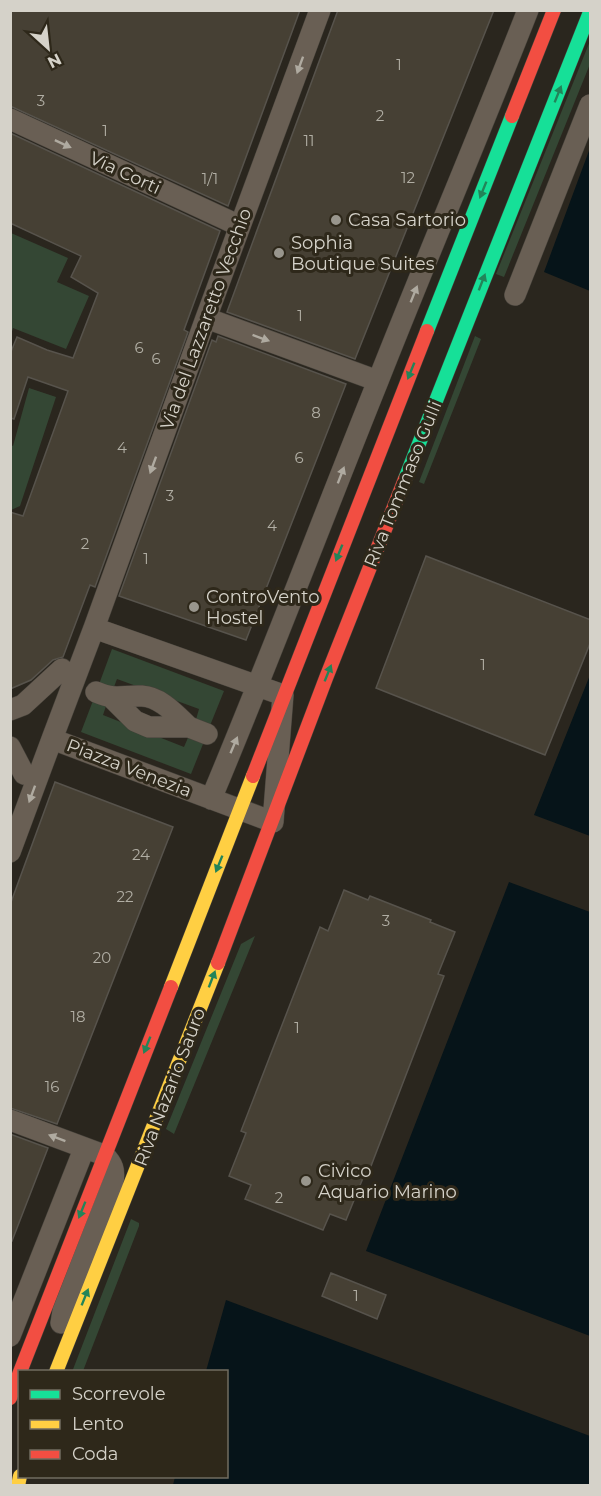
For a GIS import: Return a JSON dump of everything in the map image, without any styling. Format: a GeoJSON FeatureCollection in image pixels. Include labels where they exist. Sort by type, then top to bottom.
{"type":"FeatureCollection","features":[{"type":"Feature","properties":{"kind":"main road","name":"Riva Tommaso Gulli"},"geometry":{"type":"LineString","coordinates":[[283,695],[554,10]]}},
{"type":"Feature","properties":{"kind":"main road","name":"Riva Tommaso Gulli"},"geometry":{"type":"LineString","coordinates":[[273,822],[326,678],[591,12]]}},
{"type":"Feature","properties":{"kind":"main road"},"geometry":{"type":"LineString","coordinates":[[240,810],[283,695]]}},
{"type":"Feature","properties":{"kind":"main road","name":"Riva Nazario Sauro"},"geometry":{"type":"LineString","coordinates":[[21,1370],[94,1152],[240,810]]}},
{"type":"Feature","properties":{"kind":"main road","name":"Riva Nazario Sauro"},"geometry":{"type":"LineString","coordinates":[[56,1370],[273,822]]}},
{"type":"Feature","properties":{"kind":"main road","name":"Riva Nazario Sauro"},"geometry":{"type":"LineString","coordinates":[[10,1398],[18,1377]]}},
{"type":"Feature","properties":{"kind":"street","name":"Via del Lazzaretto Vecchio"},"geometry":{"type":"LineString","coordinates":[[94,628],[320,10]]}},
{"type":"Feature","properties":{"kind":"street"},"geometry":{"type":"LineString","coordinates":[[259,686],[378,381],[479,136],[528,10]]}},
{"type":"Feature","properties":{"kind":"street"},"geometry":{"type":"LineString","coordinates":[[515,295],[591,105]]}},
{"type":"Feature","properties":{"kind":"street","name":"Via Corti"},"geometry":{"type":"LineString","coordinates":[[10,119],[240,226]]}},
{"type":"Feature","properties":{"kind":"street"},"geometry":{"type":"LineString","coordinates":[[206,318],[378,381]]}},
{"type":"Feature","properties":{"kind":"street"},"geometry":{"type":"LineString","coordinates":[[94,628],[283,695],[273,822]]}},
{"type":"Feature","properties":{"kind":"street","name":"Piazza Venezia"},"geometry":{"type":"LineString","coordinates":[[94,628],[52,739],[273,822]]}},
{"type":"Feature","properties":{"kind":"street"},"geometry":{"type":"LineString","coordinates":[[17,707],[59,676]]}},
{"type":"Feature","properties":{"kind":"street","name":"Piazza Venezia"},"geometry":{"type":"LineString","coordinates":[[212,799],[259,686]]}},
{"type":"Feature","properties":{"kind":"street"},"geometry":{"type":"LineString","coordinates":[[104,695],[135,721],[149,727],[198,730]]}},
{"type":"Feature","properties":{"kind":"street"},"geometry":{"type":"LineString","coordinates":[[10,852],[52,739]]}},
{"type":"Feature","properties":{"kind":"street"},"geometry":{"type":"LineString","coordinates":[[10,747],[24,774]]}},
{"type":"Feature","properties":{"kind":"street"},"geometry":{"type":"LineString","coordinates":[[10,1120],[94,1152]]}},
{"type":"Feature","properties":{"kind":"street","name":"Riva Nazario Sauro"},"geometry":{"type":"LineString","coordinates":[[10,1336],[94,1152],[110,1161],[115,1171],[114,1182],[63,1311],[60,1328],[63,1351]]}},
{"type":"Feature","properties":{"kind":"green space"},"geometry":{"type":"Polygon","coordinates":[[[590,41],[590,64],[504,277],[496,274],[590,41]]]}},
{"type":"Feature","properties":{"kind":"green space"},"geometry":{"type":"Polygon","coordinates":[[[11,233],[68,258],[57,282],[89,296],[66,349],[13,328],[11,335],[11,233]]]}},
{"type":"Feature","properties":{"kind":"green space"},"geometry":{"type":"Polygon","coordinates":[[[475,336],[481,339],[424,484],[419,482],[475,336]]]}},
{"type":"Feature","properties":{"kind":"green space"},"geometry":{"type":"Polygon","coordinates":[[[29,388],[56,397],[20,506],[11,510],[11,445],[13,446],[29,388]]]}},
{"type":"Feature","properties":{"kind":"green space"},"geometry":{"type":"Polygon","coordinates":[[[112,649],[224,691],[209,728],[195,723],[199,709],[117,679],[112,692],[98,687],[112,649]]]}},
{"type":"Feature","properties":{"kind":"green space"},"geometry":{"type":"Polygon","coordinates":[[[94,698],[107,703],[103,715],[184,747],[190,733],[205,739],[191,774],[81,732],[94,698]]]}},
{"type":"Feature","properties":{"kind":"green space"},"geometry":{"type":"Polygon","coordinates":[[[255,936],[174,1134],[166,1129],[241,944],[255,936]]]}},
{"type":"Feature","properties":{"kind":"green space"},"geometry":{"type":"Polygon","coordinates":[[[131,1219],[139,1223],[139,1226],[83,1370],[73,1370],[131,1219]]]}},
{"type":"Feature","properties":{"kind":"shaded area"},"geometry":{"type":"Polygon","coordinates":[[[590,148],[590,291],[544,272],[590,148]]]}},
{"type":"Feature","properties":{"kind":"shaded area"},"geometry":{"type":"Polygon","coordinates":[[[590,675],[590,836],[534,815],[590,675]]]}},
{"type":"Feature","properties":{"kind":"shaded area"},"geometry":{"type":"Polygon","coordinates":[[[509,882],[590,912],[590,1336],[366,1251],[509,882]]]}},
{"type":"Feature","properties":{"kind":"shaded area"},"geometry":{"type":"Polygon","coordinates":[[[226,1300],[590,1436],[590,1485],[173,1485],[175,1478],[228,1478],[228,1370],[206,1370],[226,1300]]]}},
{"type":"Feature","properties":{"kind":"building"},"geometry":{"type":"Polygon","coordinates":[[[10,10],[300,10],[228,206],[10,106],[10,10]]]}},
{"type":"Feature","properties":{"kind":"building","name":"Casa Sartorio"},"geometry":{"type":"Polygon","coordinates":[[[338,10],[494,10],[355,359],[227,312],[338,10]]]}},
{"type":"Feature","properties":{"kind":"building"},"geometry":{"type":"Polygon","coordinates":[[[10,133],[220,231],[184,330],[188,332],[95,587],[90,585],[63,657],[53,660],[31,680],[10,689],[10,512],[23,516],[68,391],[28,377],[14,419],[10,418],[10,354],[17,337],[73,358],[98,293],[71,277],[81,256],[10,223],[10,133]]]}},
{"type":"Feature","properties":{"kind":"building"},"geometry":{"type":"Polygon","coordinates":[[[218,336],[346,384],[246,640],[119,596],[212,340],[216,342],[218,336]]]}},
{"type":"Feature","properties":{"kind":"building"},"geometry":{"type":"Polygon","coordinates":[[[426,556],[591,620],[591,641],[545,755],[376,688],[426,556]]]}},
{"type":"Feature","properties":{"kind":"building"},"geometry":{"type":"Polygon","coordinates":[[[55,782],[173,827],[57,1124],[10,1108],[10,905],[55,782]]]}},
{"type":"Feature","properties":{"kind":"building"},"geometry":{"type":"Polygon","coordinates":[[[344,890],[368,900],[370,896],[455,932],[438,974],[444,976],[366,1179],[363,1178],[346,1220],[330,1214],[323,1230],[245,1199],[251,1185],[229,1176],[246,1133],[241,1131],[320,927],[328,931],[344,890]]]}},
{"type":"Feature","properties":{"kind":"building"},"geometry":{"type":"Polygon","coordinates":[[[10,1134],[48,1148],[12,1241],[10,1240],[10,1134]]]}},
{"type":"Feature","properties":{"kind":"building"},"geometry":{"type":"Polygon","coordinates":[[[331,1273],[386,1295],[377,1319],[322,1296],[331,1273]]]}},
{"type":"Feature","properties":{"kind":"traffic: fast"},"geometry":{"type":"LineString","coordinates":[[405,479],[590,12]]}},
{"type":"Feature","properties":{"kind":"traffic: fast"},"geometry":{"type":"LineString","coordinates":[[427,331],[512,116]]}},
{"type":"Feature","properties":{"kind":"traffic: slow"},"geometry":{"type":"LineString","coordinates":[[171,987],[253,776]]}},
{"type":"Feature","properties":{"kind":"traffic: slow"},"geometry":{"type":"LineString","coordinates":[[57,1370],[218,963]]}},
{"type":"Feature","properties":{"kind":"traffic: slow"},"geometry":{"type":"LineString","coordinates":[[18,1486],[20,1478]]}},
{"type":"Feature","properties":{"kind":"traffic: jam"},"geometry":{"type":"LineString","coordinates":[[512,116],[554,10]]}},
{"type":"Feature","properties":{"kind":"traffic: jam"},"geometry":{"type":"LineString","coordinates":[[253,776],[427,331]]}},
{"type":"Feature","properties":{"kind":"traffic: jam"},"geometry":{"type":"LineString","coordinates":[[218,963],[326,678],[405,479]]}},
{"type":"Feature","properties":{"kind":"traffic: jam"},"geometry":{"type":"LineString","coordinates":[[21,1370],[171,987]]}},
{"type":"Feature","properties":{"kind":"traffic: jam"},"geometry":{"type":"LineString","coordinates":[[10,1398],[18,1377]]}},
{"type":"Feature","properties":{"kind":"place","name":"Casa Sartorio"},"geometry":{"type":"Point","coordinates":[336,220]}},
{"type":"Feature","properties":{"kind":"place","name":"Sophia Boutique Suites"},"geometry":{"type":"Point","coordinates":[279,253]}},
{"type":"Feature","properties":{"kind":"place","name":"ControVento Hostel"},"geometry":{"type":"Point","coordinates":[194,607]}},
{"type":"Feature","properties":{"kind":"place","name":"Civico Aquario Marino"},"geometry":{"type":"Point","coordinates":[306,1181]}}]}
